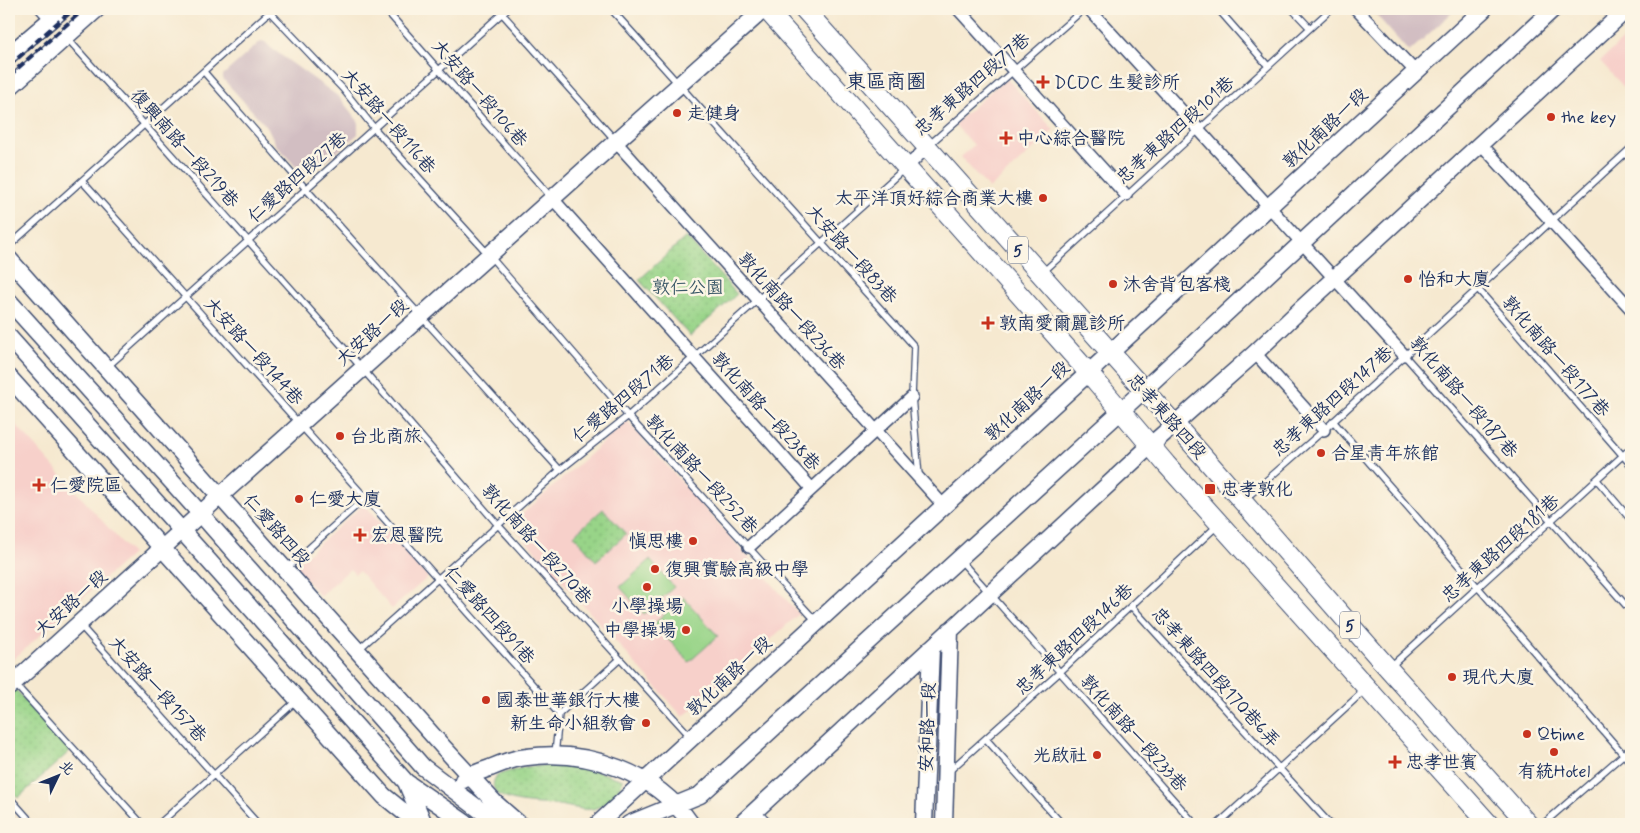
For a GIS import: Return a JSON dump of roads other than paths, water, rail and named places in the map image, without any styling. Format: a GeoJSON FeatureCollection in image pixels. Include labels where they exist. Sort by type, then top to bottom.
{"type":"FeatureCollection","features":[{"type":"Feature","properties":{"kind":"main road"},"geometry":{"type":"LineString","coordinates":[[9,56],[43,15],[62,9]]}},
{"type":"Feature","properties":{"kind":"main road"},"geometry":{"type":"LineString","coordinates":[[9,88],[97,9]]}},
{"type":"Feature","properties":{"kind":"main road","name":"大安路一段"},"geometry":{"type":"LineString","coordinates":[[11,685],[678,84],[765,9]]}},
{"type":"Feature","properties":{"kind":"main road","name":"忠孝東路四段"},"geometry":{"type":"LineString","coordinates":[[765,9],[1122,410],[1151,446],[1356,678],[1489,824]]}},
{"type":"Feature","properties":{"kind":"main road","name":"忠孝東路四段"},"geometry":{"type":"LineString","coordinates":[[804,9],[1528,824]]}},
{"type":"Feature","properties":{"kind":"main road","name":"敦化南路一段"},"geometry":{"type":"LineString","coordinates":[[598,824],[1484,9]]}},
{"type":"Feature","properties":{"kind":"main road"},"geometry":{"type":"LineString","coordinates":[[629,824],[700,795],[1122,410],[1301,241],[1553,9]]}},
{"type":"Feature","properties":{"kind":"main road"},"geometry":{"type":"LineString","coordinates":[[741,824],[1627,9]]}},
{"type":"Feature","properties":{"kind":"main road","name":"仁愛路四段"},"geometry":{"type":"LineString","coordinates":[[9,258],[469,775],[494,802],[519,824]]}},
{"type":"Feature","properties":{"kind":"main road"},"geometry":{"type":"LineString","coordinates":[[9,300],[200,513],[423,767],[492,819],[505,824]]}},
{"type":"Feature","properties":{"kind":"main road"},"geometry":{"type":"LineString","coordinates":[[9,337],[406,782],[467,824]]}},
{"type":"Feature","properties":{"kind":"main road"},"geometry":{"type":"LineString","coordinates":[[9,377],[384,796],[418,821]]}},
{"type":"Feature","properties":{"kind":"main road","name":"安和路一段"},"geometry":{"type":"LineString","coordinates":[[944,824],[950,630]]}},
{"type":"Feature","properties":{"kind":"main road","name":"安和路一段"},"geometry":{"type":"LineString","coordinates":[[924,824],[931,648]]}},
{"type":"Feature","properties":{"kind":"main road"},"geometry":{"type":"LineString","coordinates":[[418,821],[434,801],[469,775],[526,757],[574,756],[602,762],[628,772],[644,781],[676,806],[687,822],[700,795]]}},
{"type":"Feature","properties":{"kind":"main road"},"geometry":{"type":"LineString","coordinates":[[406,782],[418,821]]}},
{"type":"Feature","properties":{"kind":"street"},"geometry":{"type":"LineString","coordinates":[[958,9],[1126,195]]}},
{"type":"Feature","properties":{"kind":"street","name":"敦化南路一段187巷"},"geometry":{"type":"LineString","coordinates":[[1089,9],[1404,355]]}},
{"type":"Feature","properties":{"kind":"street"},"geometry":{"type":"LineString","coordinates":[[1356,9],[1415,72]]}},
{"type":"Feature","properties":{"kind":"street","name":"敦化南路一段236巷"},"geometry":{"type":"LineString","coordinates":[[615,141],[944,506]]}},
{"type":"Feature","properties":{"kind":"street"},"geometry":{"type":"LineString","coordinates":[[1480,144],[1631,310]]}},
{"type":"Feature","properties":{"kind":"street","name":"忠孝東路四段77巷"},"geometry":{"type":"LineString","coordinates":[[906,166],[927,147]]}},
{"type":"Feature","properties":{"kind":"street","name":"敦化南路一段238巷"},"geometry":{"type":"LineString","coordinates":[[552,198],[812,489]]}},
{"type":"Feature","properties":{"kind":"street"},"geometry":{"type":"LineString","coordinates":[[1255,353],[1324,430]]}},
{"type":"Feature","properties":{"kind":"street"},"geometry":{"type":"LineString","coordinates":[[749,547],[912,397]]}},
{"type":"Feature","properties":{"kind":"lane","name":"大安路一段106巷"},"geometry":{"type":"LineString","coordinates":[[385,9],[552,198]]}},
{"type":"Feature","properties":{"kind":"lane","name":"大安路一段83巷"},"geometry":{"type":"LineString","coordinates":[[611,9],[914,346],[912,397],[919,478]]}},
{"type":"Feature","properties":{"kind":"lane","name":"忠孝東路四段77巷"},"geometry":{"type":"LineString","coordinates":[[927,147],[1084,9]]}},
{"type":"Feature","properties":{"kind":"lane"},"geometry":{"type":"LineString","coordinates":[[1218,9],[1268,66]]}},
{"type":"Feature","properties":{"kind":"lane"},"geometry":{"type":"LineString","coordinates":[[1292,9],[1310,28]]}},
{"type":"Feature","properties":{"kind":"lane","name":"忠孝東路四段101巷"},"geometry":{"type":"LineString","coordinates":[[1040,274],[1331,9]]}},
{"type":"Feature","properties":{"kind":"lane"},"geometry":{"type":"LineString","coordinates":[[9,246],[204,72],[270,10]]}},
{"type":"Feature","properties":{"kind":"lane","name":"大安路一段116巷"},"geometry":{"type":"LineString","coordinates":[[270,10],[343,89],[374,128],[489,254]]}},
{"type":"Feature","properties":{"kind":"lane","name":"仁愛路四段27巷"},"geometry":{"type":"LineString","coordinates":[[106,368],[439,70],[502,10]]}},
{"type":"Feature","properties":{"kind":"lane"},"geometry":{"type":"LineString","coordinates":[[502,10],[615,141]]}},
{"type":"Feature","properties":{"kind":"lane","name":"復興南路一段219巷"},"geometry":{"type":"LineString","coordinates":[[66,37],[362,368]]}},
{"type":"Feature","properties":{"kind":"lane"},"geometry":{"type":"LineString","coordinates":[[204,72],[306,189],[560,470]]}},
{"type":"Feature","properties":{"kind":"lane","name":"忠孝東路四段147巷"},"geometry":{"type":"LineString","coordinates":[[1242,502],[1324,430],[1631,148]]}},
{"type":"Feature","properties":{"kind":"lane"},"geometry":{"type":"LineString","coordinates":[[1626,154],[1631,160]]}},
{"type":"Feature","properties":{"kind":"lane","name":"仁愛路四段71巷"},"geometry":{"type":"LineString","coordinates":[[357,650],[560,470],[628,416],[906,166]]}},
{"type":"Feature","properties":{"kind":"lane","name":"大安路一段144巷"},"geometry":{"type":"LineString","coordinates":[[82,181],[300,424]]}},
{"type":"Feature","properties":{"kind":"lane","name":"敦化南路一段252巷"},"geometry":{"type":"LineString","coordinates":[[489,254],[628,416],[817,622]]}},
{"type":"Feature","properties":{"kind":"lane","name":"敦化南路一段177巷"},"geometry":{"type":"LineString","coordinates":[[1477,288],[1631,465]]}},
{"type":"Feature","properties":{"kind":"lane","name":"敦化南路一段187巷"},"geometry":{"type":"LineString","coordinates":[[1404,355],[1631,612]]}},
{"type":"Feature","properties":{"kind":"lane","name":"敦化南路一段270巷"},"geometry":{"type":"LineString","coordinates":[[362,368],[498,525],[692,738]]}},
{"type":"Feature","properties":{"kind":"lane"},"geometry":{"type":"LineString","coordinates":[[1333,421],[1631,763]]}},
{"type":"Feature","properties":{"kind":"lane","name":"仁愛路四段91巷"},"geometry":{"type":"LineString","coordinates":[[300,424],[559,714]]}},
{"type":"Feature","properties":{"kind":"lane","name":"忠孝東路四段181巷"},"geometry":{"type":"LineString","coordinates":[[1389,669],[1631,448]]}},
{"type":"Feature","properties":{"kind":"lane"},"geometry":{"type":"LineString","coordinates":[[1596,480],[1631,520]]}},
{"type":"Feature","properties":{"kind":"lane"},"geometry":{"type":"LineString","coordinates":[[286,570],[366,498]]}},
{"type":"Feature","properties":{"kind":"lane","name":"忠孝東路四段146巷"},"geometry":{"type":"LineString","coordinates":[[946,774],[1220,524]]}},
{"type":"Feature","properties":{"kind":"lane","name":"敦化南路一段233巷"},"geometry":{"type":"LineString","coordinates":[[959,559],[1196,824]]}},
{"type":"Feature","properties":{"kind":"lane","name":"忠孝東路四段170巷6弄"},"geometry":{"type":"LineString","coordinates":[[1131,606],[1330,824]]}},
{"type":"Feature","properties":{"kind":"lane","name":"大安路一段157巷"},"geometry":{"type":"LineString","coordinates":[[78,623],[258,824]]}},
{"type":"Feature","properties":{"kind":"lane"},"geometry":{"type":"LineString","coordinates":[[555,755],[559,714],[620,659]]}},
{"type":"Feature","properties":{"kind":"lane"},"geometry":{"type":"LineString","coordinates":[[11,685],[142,824]]}},
{"type":"Feature","properties":{"kind":"lane"},"geometry":{"type":"LineString","coordinates":[[1218,824],[1367,688]]}},
{"type":"Feature","properties":{"kind":"lane"},"geometry":{"type":"LineString","coordinates":[[159,824],[298,700]]}},
{"type":"Feature","properties":{"kind":"lane"},"geometry":{"type":"LineString","coordinates":[[986,739],[1062,824]]}},
{"type":"Feature","properties":{"kind":"lane"},"geometry":{"type":"LineString","coordinates":[[1543,824],[1631,748]]}},
{"type":"Feature","properties":{"kind":"lane"},"geometry":{"type":"LineString","coordinates":[[9,797],[33,824]]}},
{"type":"Feature","properties":{"kind":"lane"},"geometry":{"type":"LineString","coordinates":[[756,810],[770,824]]}},
{"type":"Feature","properties":{"kind":"railway"},"geometry":{"type":"LineString","coordinates":[[9,66],[73,9]]}},
{"type":"Feature","properties":{"kind":"railway"},"geometry":{"type":"LineString","coordinates":[[9,76],[84,9]]}},
{"type":"Feature","properties":{"kind":"place","name":"DCDC 生髮診所"},"geometry":{"type":"Point","coordinates":[1043,82]}},
{"type":"Feature","properties":{"kind":"place","name":"走健身"},"geometry":{"type":"Point","coordinates":[677,113]}},
{"type":"Feature","properties":{"kind":"place","name":"the key"},"geometry":{"type":"Point","coordinates":[1551,117]}},
{"type":"Feature","properties":{"kind":"place","name":"中心綜合醫院"},"geometry":{"type":"Point","coordinates":[1006,138]}},
{"type":"Feature","properties":{"kind":"place","name":"太平洋頂好綜合商業大樓"},"geometry":{"type":"Point","coordinates":[1043,198]}},
{"type":"Feature","properties":{"kind":"place","name":"怡和大廈"},"geometry":{"type":"Point","coordinates":[1408,279]}},
{"type":"Feature","properties":{"kind":"place","name":"沐舍背包客棧"},"geometry":{"type":"Point","coordinates":[1113,284]}},
{"type":"Feature","properties":{"kind":"place","name":"敦南愛爾麗診所"},"geometry":{"type":"Point","coordinates":[988,323]}},
{"type":"Feature","properties":{"kind":"place","name":"台北商旅"},"geometry":{"type":"Point","coordinates":[340,436]}},
{"type":"Feature","properties":{"kind":"place","name":"合星青年旅館"},"geometry":{"type":"Point","coordinates":[1321,453]}},
{"type":"Feature","properties":{"kind":"place","name":"仁愛院區"},"geometry":{"type":"Point","coordinates":[39,485]}},
{"type":"Feature","properties":{"kind":"place","name":"忠孝敦化"},"geometry":{"type":"Point","coordinates":[1210,489]}},
{"type":"Feature","properties":{"kind":"place","name":"仁愛大廈"},"geometry":{"type":"Point","coordinates":[299,499]}},
{"type":"Feature","properties":{"kind":"place","name":"宏恩醫院"},"geometry":{"type":"Point","coordinates":[360,535]}},
{"type":"Feature","properties":{"kind":"place","name":"慎思樓"},"geometry":{"type":"Point","coordinates":[693,541]}},
{"type":"Feature","properties":{"kind":"place","name":"復興實驗高級中學"},"geometry":{"type":"Point","coordinates":[655,569]}},
{"type":"Feature","properties":{"kind":"place","name":"小學操場"},"geometry":{"type":"Point","coordinates":[647,587]}},
{"type":"Feature","properties":{"kind":"place","name":"中學操場"},"geometry":{"type":"Point","coordinates":[686,630]}},
{"type":"Feature","properties":{"kind":"place","name":"現代大廈"},"geometry":{"type":"Point","coordinates":[1452,677]}},
{"type":"Feature","properties":{"kind":"place","name":"國泰世華銀行大樓"},"geometry":{"type":"Point","coordinates":[486,700]}},
{"type":"Feature","properties":{"kind":"place","name":"新生命小組教會"},"geometry":{"type":"Point","coordinates":[646,723]}},
{"type":"Feature","properties":{"kind":"place","name":"Qtime"},"geometry":{"type":"Point","coordinates":[1527,734]}},
{"type":"Feature","properties":{"kind":"place","name":"有統Hotel"},"geometry":{"type":"Point","coordinates":[1554,752]}},
{"type":"Feature","properties":{"kind":"place","name":"光啟社"},"geometry":{"type":"Point","coordinates":[1097,755]}},
{"type":"Feature","properties":{"kind":"place","name":"忠孝世賓"},"geometry":{"type":"Point","coordinates":[1395,762]}},
{"type":"Feature","properties":{"kind":"district","name":"東區商圈"},"geometry":{"type":"Point","coordinates":[886,81]}},
{"type":"Feature","properties":{"kind":"park label","name":"敦仁公園"},"geometry":{"type":"Point","coordinates":[688,287]}}]}
